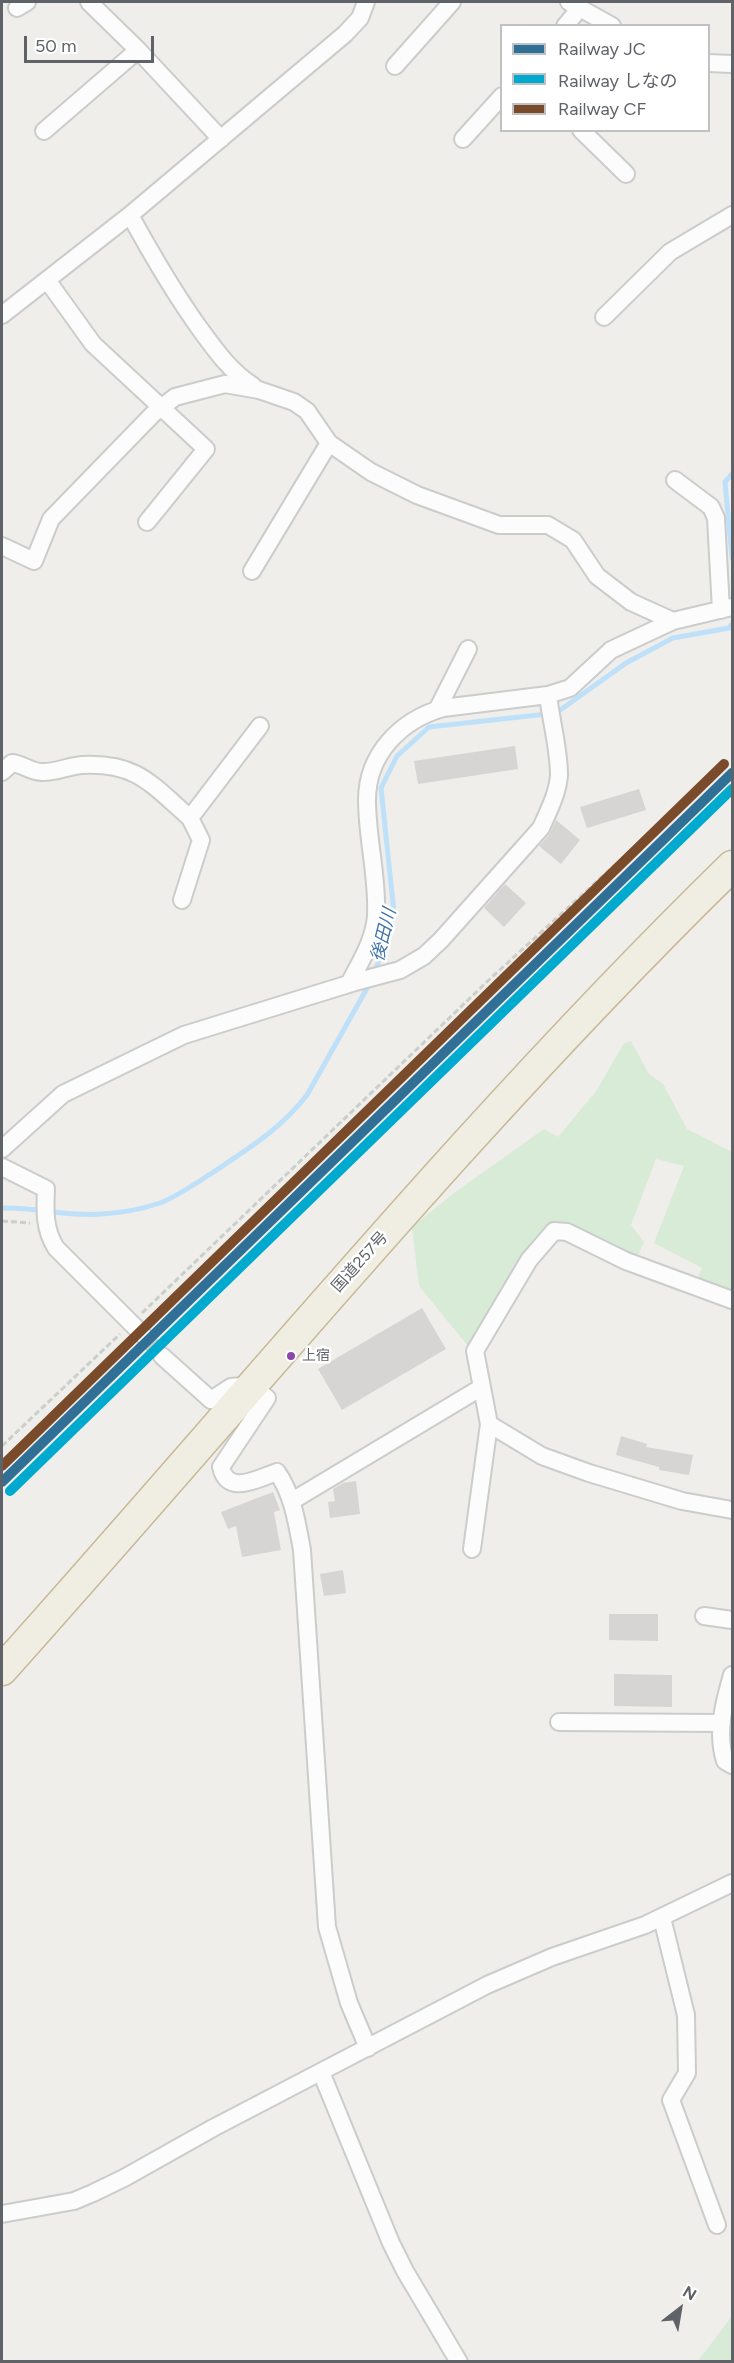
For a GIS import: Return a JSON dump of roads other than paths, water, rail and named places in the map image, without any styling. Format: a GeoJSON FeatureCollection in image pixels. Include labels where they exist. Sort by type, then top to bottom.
{"type":"FeatureCollection","features":[{"type":"Feature","properties":{"kind":"highway","name":"国道257号"},"geometry":{"type":"LineString","coordinates":[[2,1670],[251,1384],[468,1140],[646,950],[732,866]]}},
{"type":"Feature","properties":{"kind":"street"},"geometry":{"type":"LineString","coordinates":[[90,2],[221,139]]}},
{"type":"Feature","properties":{"kind":"street"},"geometry":{"type":"LineString","coordinates":[[2,315],[130,215],[345,34],[360,18],[366,2]]}},
{"type":"Feature","properties":{"kind":"street"},"geometry":{"type":"LineString","coordinates":[[395,66],[452,2]]}},
{"type":"Feature","properties":{"kind":"street"},"geometry":{"type":"LineString","coordinates":[[566,24],[574,5],[608,24]]}},
{"type":"Feature","properties":{"kind":"street"},"geometry":{"type":"LineString","coordinates":[[44,131],[138,50]]}},
{"type":"Feature","properties":{"kind":"street"},"geometry":{"type":"LineString","coordinates":[[710,63],[732,63]]}},
{"type":"Feature","properties":{"kind":"street"},"geometry":{"type":"LineString","coordinates":[[463,139],[500,97]]}},
{"type":"Feature","properties":{"kind":"street"},"geometry":{"type":"LineString","coordinates":[[583,132],[626,174]]}},
{"type":"Feature","properties":{"kind":"street"},"geometry":{"type":"LineString","coordinates":[[130,215],[171,288],[216,351],[235,374],[259,390]]}},
{"type":"Feature","properties":{"kind":"street"},"geometry":{"type":"LineString","coordinates":[[604,317],[670,252],[732,215]]}},
{"type":"Feature","properties":{"kind":"street"},"geometry":{"type":"LineString","coordinates":[[47,280],[93,344],[206,449],[147,522]]}},
{"type":"Feature","properties":{"kind":"street"},"geometry":{"type":"LineString","coordinates":[[2,546],[34,561],[51,519],[153,414],[175,397],[225,384],[259,390],[294,402],[307,411],[329,443],[371,472],[417,495],[499,525],[548,525],[573,540],[597,576],[605,583],[631,602],[673,621]]}},
{"type":"Feature","properties":{"kind":"street"},"geometry":{"type":"LineString","coordinates":[[252,571],[329,443]]}},
{"type":"Feature","properties":{"kind":"street"},"geometry":{"type":"LineString","coordinates":[[352,983],[370,942],[376,916],[367,799],[372,774],[382,751],[395,733],[411,721],[437,710],[548,698],[570,688],[611,650],[673,621],[726,608],[716,518],[711,507],[675,480]]}},
{"type":"Feature","properties":{"kind":"street"},"geometry":{"type":"LineString","coordinates":[[437,710],[468,649]]}},
{"type":"Feature","properties":{"kind":"street"},"geometry":{"type":"LineString","coordinates":[[2,1149],[63,1094],[174,1040],[400,970],[424,956],[541,828],[553,799],[559,775],[548,698]]}},
{"type":"Feature","properties":{"kind":"street"},"geometry":{"type":"LineString","coordinates":[[190,818],[261,726]]}},
{"type":"Feature","properties":{"kind":"street"},"geometry":{"type":"LineString","coordinates":[[2,772],[12,763],[45,773],[66,766],[92,765],[127,769],[144,779],[190,818],[201,840],[182,900]]}},
{"type":"Feature","properties":{"kind":"street"},"geometry":{"type":"LineString","coordinates":[[2,1167],[46,1189],[46,1225],[48,1235],[56,1248],[137,1329]]}},
{"type":"Feature","properties":{"kind":"street"},"geometry":{"type":"LineString","coordinates":[[472,1549],[489,1424],[475,1351],[529,1260],[554,1231],[567,1232],[626,1261],[732,1300]]}},
{"type":"Feature","properties":{"kind":"street"},"geometry":{"type":"LineString","coordinates":[[162,1356],[211,1400],[231,1387],[251,1384],[267,1398],[221,1467],[228,1481],[238,1484],[277,1472],[284,1481],[292,1501],[302,1550],[327,1927],[350,2003],[368,2048]]}},
{"type":"Feature","properties":{"kind":"street"},"geometry":{"type":"LineString","coordinates":[[292,1501],[482,1387]]}},
{"type":"Feature","properties":{"kind":"street"},"geometry":{"type":"LineString","coordinates":[[489,1424],[542,1456],[589,1473],[681,1501],[732,1510]]}},
{"type":"Feature","properties":{"kind":"street"},"geometry":{"type":"LineString","coordinates":[[704,1616],[732,1620]]}},
{"type":"Feature","properties":{"kind":"street"},"geometry":{"type":"LineString","coordinates":[[732,1675],[723,1704],[722,1723],[723,1755],[725,1761],[732,1766]]}},
{"type":"Feature","properties":{"kind":"street"},"geometry":{"type":"LineString","coordinates":[[559,1722],[722,1723]]}},
{"type":"Feature","properties":{"kind":"street"},"geometry":{"type":"LineString","coordinates":[[2,2214],[74,2201],[104,2188],[514,1972],[662,1918],[732,1883]]}},
{"type":"Feature","properties":{"kind":"street"},"geometry":{"type":"LineString","coordinates":[[662,1918],[686,2015],[687,2073],[671,2100],[717,2225]]}},
{"type":"Feature","properties":{"kind":"street"},"geometry":{"type":"LineString","coordinates":[[321,2072],[391,2244],[459,2361]]}},
{"type":"Feature","properties":{"kind":"waterway","name":"後田川"},"geometry":{"type":"LineString","coordinates":[[732,474],[725,482],[732,558]]}},
{"type":"Feature","properties":{"kind":"waterway","name":"後田川"},"geometry":{"type":"LineString","coordinates":[[375,972],[394,913],[381,788],[397,756],[429,727],[556,713],[626,663],[673,638],[729,628],[732,624]]}},
{"type":"Feature","properties":{"kind":"waterway","name":"後田川"},"geometry":{"type":"LineString","coordinates":[[2,1208],[89,1215],[124,1212],[160,1203],[187,1189],[263,1138],[297,1107],[307,1095],[370,983]]}},
{"type":"Feature","properties":{"kind":"tunnel"},"geometry":{"type":"LineString","coordinates":[[143,1335],[162,1356]]}},
{"type":"Feature","properties":{"kind":"rail line","name":"CF"},"geometry":{"type":"LineString","coordinates":[[2,1466],[724,764]]}},
{"type":"Feature","properties":{"kind":"rail line","name":"JC"},"geometry":{"type":"LineString","coordinates":[[2,1482],[732,773]]}},
{"type":"Feature","properties":{"kind":"rail line","name":"しなの"},"geometry":{"type":"LineString","coordinates":[[10,1491],[732,789]]}},
{"type":"Feature","properties":{"kind":"place","name":"上宿"},"geometry":{"type":"Point","coordinates":[291,1356]}}]}
